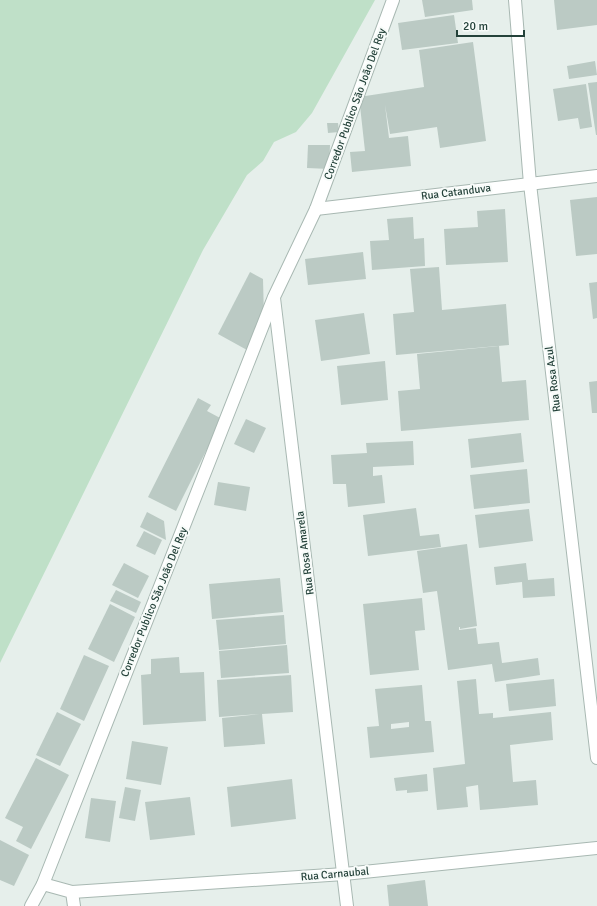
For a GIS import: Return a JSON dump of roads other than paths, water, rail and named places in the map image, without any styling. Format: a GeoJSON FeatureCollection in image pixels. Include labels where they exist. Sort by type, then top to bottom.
{"type":"FeatureCollection","features":[{"type":"Feature","properties":{"kind":"street","name":"Corredor Publico São João Del Rey"},"geometry":{"type":"LineString","coordinates":[[316,209],[393,0]]}},
{"type":"Feature","properties":{"kind":"street","name":"Rua Rosa Azul"},"geometry":{"type":"LineString","coordinates":[[515,0],[530,184],[597,758]]}},
{"type":"Feature","properties":{"kind":"street","name":"Rua Catanduva"},"geometry":{"type":"LineString","coordinates":[[316,209],[597,176]]}},
{"type":"Feature","properties":{"kind":"street"},"geometry":{"type":"LineString","coordinates":[[274,297],[316,209]]}},
{"type":"Feature","properties":{"kind":"street","name":"Corredor Publico São João Del Rey"},"geometry":{"type":"LineString","coordinates":[[31,906],[43,884],[274,297]]}},
{"type":"Feature","properties":{"kind":"street","name":"Rua Rosa Amarela"},"geometry":{"type":"LineString","coordinates":[[274,297],[347,906]]}},
{"type":"Feature","properties":{"kind":"street","name":"Rua Carnaubal"},"geometry":{"type":"LineString","coordinates":[[43,884],[72,892],[344,874],[597,848]]}},
{"type":"Feature","properties":{"kind":"street"},"geometry":{"type":"LineString","coordinates":[[72,892],[74,906]]}}]}
